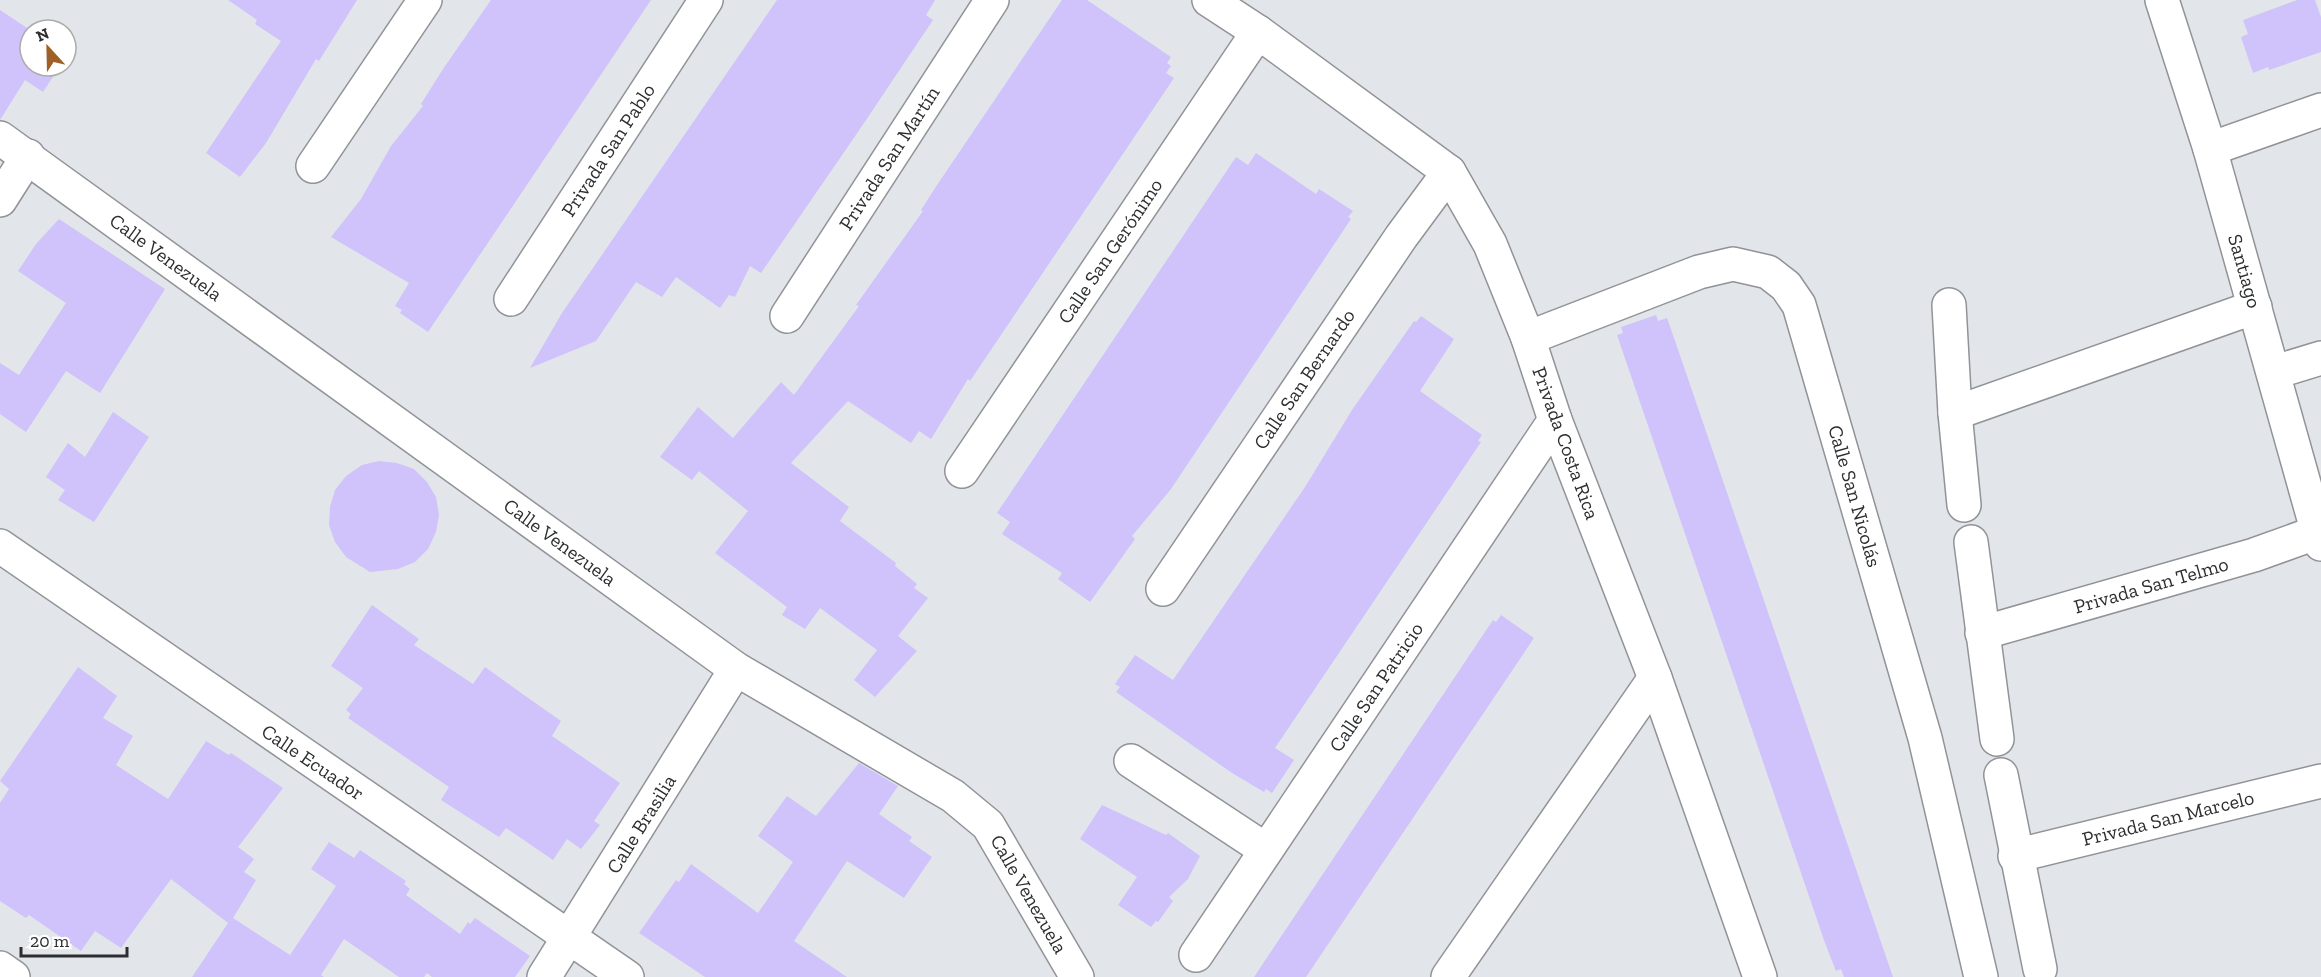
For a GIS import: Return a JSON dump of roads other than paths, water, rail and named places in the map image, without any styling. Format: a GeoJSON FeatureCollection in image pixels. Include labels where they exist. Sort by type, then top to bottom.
{"type":"FeatureCollection","features":[{"type":"Feature","properties":{"kind":"street"},"geometry":{"type":"LineString","coordinates":[[313,166],[425,0]]}},
{"type":"Feature","properties":{"kind":"street","name":"Privada San Pablo"},"geometry":{"type":"LineString","coordinates":[[511,299],[706,0]]}},
{"type":"Feature","properties":{"kind":"street","name":"Privada San Martín"},"geometry":{"type":"LineString","coordinates":[[787,316],[992,0]]}},
{"type":"Feature","properties":{"kind":"street","name":"Santiago"},"geometry":{"type":"LineString","coordinates":[[2162,0],[2210,149],[2254,307],[2275,372],[2319,538]]}},
{"type":"Feature","properties":{"kind":"street","name":"Privada Costa Rica"},"geometry":{"type":"LineString","coordinates":[[1225,4],[1258,32],[1449,172],[1490,244],[1528,338],[1555,420],[1655,678],[1752,970]]}},
{"type":"Feature","properties":{"kind":"street","name":"Calle San Gerónimo"},"geometry":{"type":"LineString","coordinates":[[962,471],[1258,32]]}},
{"type":"Feature","properties":{"kind":"street"},"geometry":{"type":"LineString","coordinates":[[2210,149],[2321,110]]}},
{"type":"Feature","properties":{"kind":"street","name":"Calle Venezuela"},"geometry":{"type":"LineString","coordinates":[[0,138],[736,669],[953,796],[988,825],[1077,977]]}},
{"type":"Feature","properties":{"kind":"street"},"geometry":{"type":"LineString","coordinates":[[0,200],[28,156]]}},
{"type":"Feature","properties":{"kind":"street","name":"Calle San Bernardo"},"geometry":{"type":"LineString","coordinates":[[1163,589],[1401,237],[1449,172]]}},
{"type":"Feature","properties":{"kind":"street","name":"Calle San Nicolás"},"geometry":{"type":"LineString","coordinates":[[1528,338],[1699,272],[1733,264],[1768,272],[1786,286],[1799,305],[1925,738],[1981,977]]}},
{"type":"Feature","properties":{"kind":"street"},"geometry":{"type":"LineString","coordinates":[[1949,305],[1955,413],[1964,505]]}},
{"type":"Feature","properties":{"kind":"street"},"geometry":{"type":"LineString","coordinates":[[1955,413],[2254,307]]}},
{"type":"Feature","properties":{"kind":"street"},"geometry":{"type":"LineString","coordinates":[[2275,372],[2321,358]]}},
{"type":"Feature","properties":{"kind":"street","name":"Calle San Patricio"},"geometry":{"type":"LineString","coordinates":[[1196,955],[1555,420]]}},
{"type":"Feature","properties":{"kind":"street","name":"Privada San Telmo"},"geometry":{"type":"LineString","coordinates":[[1982,633],[2319,538]]}},
{"type":"Feature","properties":{"kind":"street"},"geometry":{"type":"LineString","coordinates":[[1971,542],[1998,739]]}},
{"type":"Feature","properties":{"kind":"street","name":"Calle Ecuador"},"geometry":{"type":"LineString","coordinates":[[0,546],[627,977]]}},
{"type":"Feature","properties":{"kind":"street","name":"Calle Brasilia"},"geometry":{"type":"LineString","coordinates":[[544,977],[571,938],[736,669]]}},
{"type":"Feature","properties":{"kind":"street"},"geometry":{"type":"LineString","coordinates":[[1448,977],[1655,678]]}},
{"type":"Feature","properties":{"kind":"street"},"geometry":{"type":"LineString","coordinates":[[1131,761],[1266,850]]}},
{"type":"Feature","properties":{"kind":"street"},"geometry":{"type":"LineString","coordinates":[[2001,775],[2015,856],[2040,969]]}},
{"type":"Feature","properties":{"kind":"street","name":"Privada San Marcelo"},"geometry":{"type":"LineString","coordinates":[[2015,856],[2321,781]]}},
{"type":"Feature","properties":{"kind":"street"},"geometry":{"type":"LineString","coordinates":[[0,968],[13,977]]}}]}
